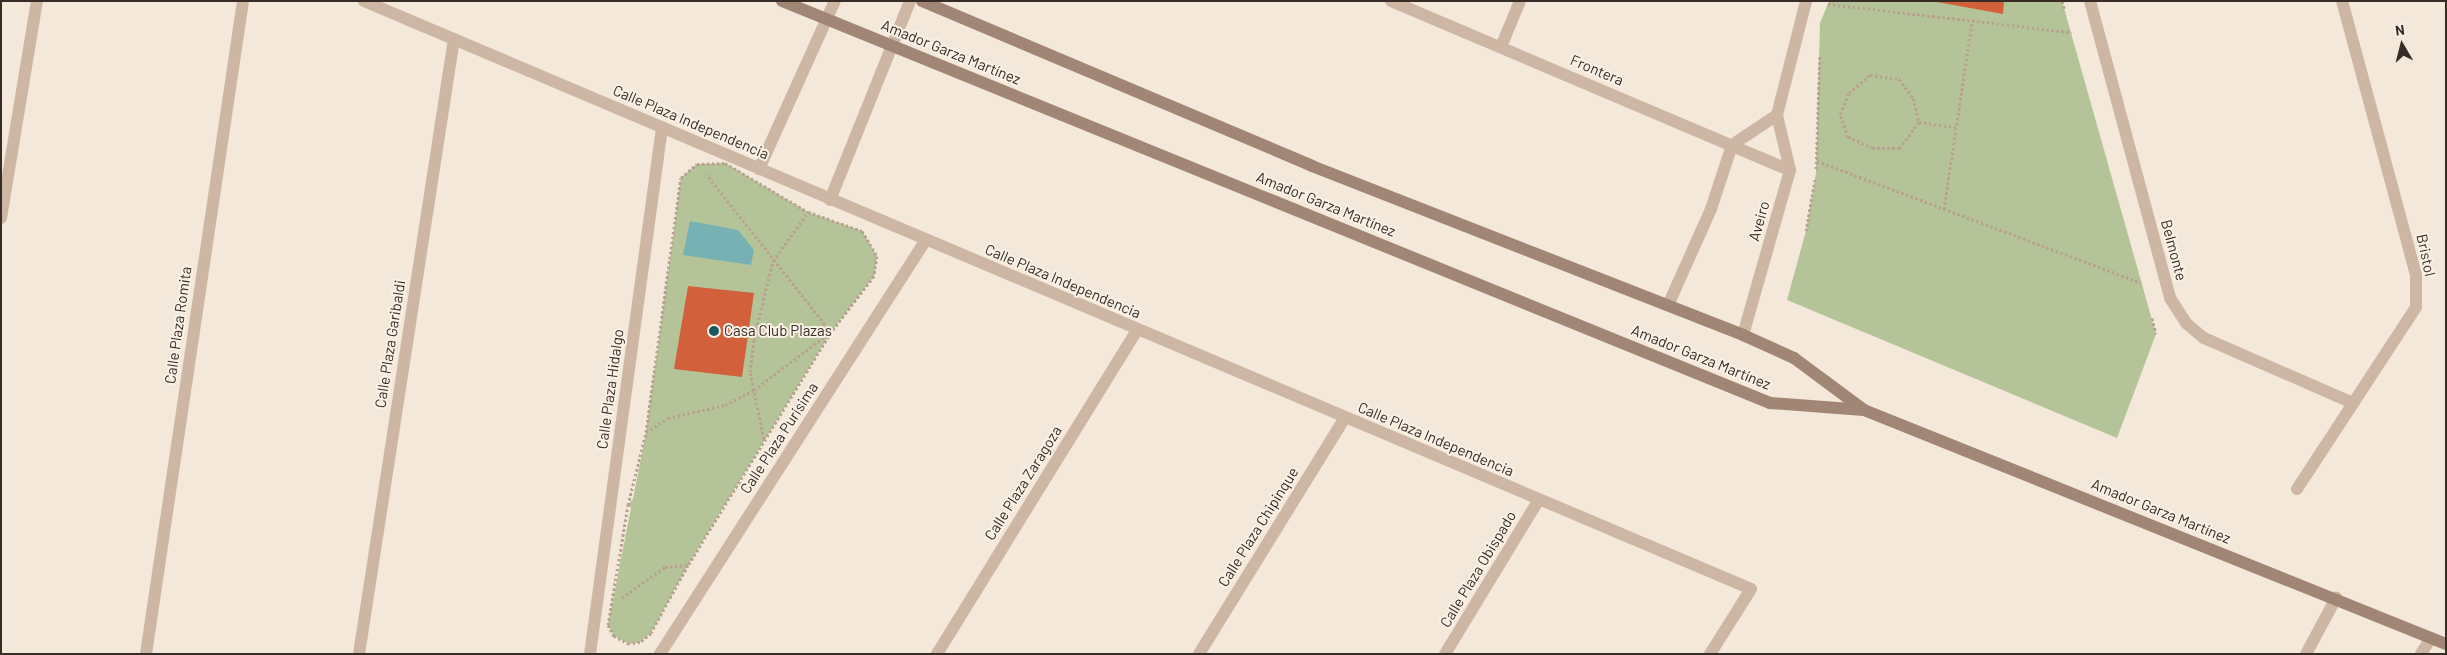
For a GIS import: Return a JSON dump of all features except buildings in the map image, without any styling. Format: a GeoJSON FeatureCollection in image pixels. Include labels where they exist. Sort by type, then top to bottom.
{"type":"FeatureCollection","features":[{"type":"Feature","properties":{"kind":"street"},"geometry":{"type":"LineString","coordinates":[[1,218],[37,1]]}},
{"type":"Feature","properties":{"kind":"street","name":"Calle Plaza Romita"},"geometry":{"type":"LineString","coordinates":[[146,654],[242,1]]}},
{"type":"Feature","properties":{"kind":"street","name":"Calle Plaza Independencia"},"geometry":{"type":"LineString","coordinates":[[364,1],[1538,501],[1751,589],[1710,654]]}},
{"type":"Feature","properties":{"kind":"street","name":"Amador Garza Martínez"},"geometry":{"type":"LineString","coordinates":[[782,1],[1770,403],[1864,410]]}},
{"type":"Feature","properties":{"kind":"street"},"geometry":{"type":"LineString","coordinates":[[758,169],[835,1]]}},
{"type":"Feature","properties":{"kind":"street"},"geometry":{"type":"LineString","coordinates":[[830,200],[894,46],[910,1]]}},
{"type":"Feature","properties":{"kind":"street","name":"Amador Garza Martínez"},"geometry":{"type":"LineString","coordinates":[[922,1],[1312,166],[1669,304],[1744,335],[1794,358],[1864,410],[2336,598],[2446,644]]}},
{"type":"Feature","properties":{"kind":"street","name":"Frontera"},"geometry":{"type":"LineString","coordinates":[[1391,1],[1790,170]]}},
{"type":"Feature","properties":{"kind":"street"},"geometry":{"type":"LineString","coordinates":[[1501,47],[1520,1]]}},
{"type":"Feature","properties":{"kind":"street","name":"Aveiro"},"geometry":{"type":"LineString","coordinates":[[1744,335],[1790,170],[1777,115],[1806,1]]}},
{"type":"Feature","properties":{"kind":"street","name":"Belmonte"},"geometry":{"type":"LineString","coordinates":[[2090,1],[2170,298],[2175,307],[2186,323],[2204,338],[2353,403]]}},
{"type":"Feature","properties":{"kind":"street","name":"Bristol"},"geometry":{"type":"LineString","coordinates":[[2297,489],[2416,307],[2416,275],[2342,1]]}},
{"type":"Feature","properties":{"kind":"street","name":"Calle Plaza Garibaldi"},"geometry":{"type":"LineString","coordinates":[[359,654],[454,39]]}},
{"type":"Feature","properties":{"kind":"street"},"geometry":{"type":"LineString","coordinates":[[1669,304],[1710,209],[1732,145],[1777,115]]}},
{"type":"Feature","properties":{"kind":"street","name":"Calle Plaza Hidalgo"},"geometry":{"type":"LineString","coordinates":[[590,654],[662,128]]}},
{"type":"Feature","properties":{"kind":"street","name":"Calle Plaza Purisima"},"geometry":{"type":"LineString","coordinates":[[660,654],[926,240]]}},
{"type":"Feature","properties":{"kind":"street","name":"Calle Plaza Zaragoza"},"geometry":{"type":"LineString","coordinates":[[937,654],[1137,330]]}},
{"type":"Feature","properties":{"kind":"street","name":"Calle Plaza Chipinque"},"geometry":{"type":"LineString","coordinates":[[1199,654],[1345,418]]}},
{"type":"Feature","properties":{"kind":"street","name":"Calle Plaza Obispado"},"geometry":{"type":"LineString","coordinates":[[1445,654],[1538,501]]}},
{"type":"Feature","properties":{"kind":"street"},"geometry":{"type":"LineString","coordinates":[[2306,654],[2336,598]]}},
{"type":"Feature","properties":{"kind":"street"},"geometry":{"type":"LineString","coordinates":[[2421,654],[2431,638]]}},
{"type":"Feature","properties":{"kind":"path"},"geometry":{"type":"LineString","coordinates":[[2062,1],[2066,16]]}},
{"type":"Feature","properties":{"kind":"path"},"geometry":{"type":"LineString","coordinates":[[1826,13],[1828,3],[2071,32]]}},
{"type":"Feature","properties":{"kind":"path"},"geometry":{"type":"LineString","coordinates":[[1944,209],[1972,21]]}},
{"type":"Feature","properties":{"kind":"path"},"geometry":{"type":"LineString","coordinates":[[2069,24],[2074,41]]}},
{"type":"Feature","properties":{"kind":"path"},"geometry":{"type":"LineString","coordinates":[[1806,231],[1816,161],[1820,50]]}},
{"type":"Feature","properties":{"kind":"path"},"geometry":{"type":"LineString","coordinates":[[1870,75],[1899,79],[1913,98],[1918,122],[1900,148],[1873,148],[1848,137],[1840,114],[1849,92],[1870,75]]}},
{"type":"Feature","properties":{"kind":"path"},"geometry":{"type":"LineString","coordinates":[[1918,122],[1956,127]]}},
{"type":"Feature","properties":{"kind":"path"},"geometry":{"type":"LineString","coordinates":[[1816,161],[2142,283],[2139,274]]}},
{"type":"Feature","properties":{"kind":"path"},"geometry":{"type":"LineString","coordinates":[[725,163],[808,212],[862,231],[877,256],[869,284],[831,332],[688,564],[651,633],[640,642],[629,644],[614,636],[608,625],[628,505],[646,432],[681,178],[698,164],[725,163]]}},
{"type":"Feature","properties":{"kind":"path"},"geometry":{"type":"LineString","coordinates":[[698,164],[831,332]]}},
{"type":"Feature","properties":{"kind":"path"},"geometry":{"type":"LineString","coordinates":[[764,440],[750,372],[754,339],[773,260],[808,212]]}},
{"type":"Feature","properties":{"kind":"path"},"geometry":{"type":"LineString","coordinates":[[646,432],[668,418],[725,405],[754,390],[831,332]]}},
{"type":"Feature","properties":{"kind":"path"},"geometry":{"type":"LineString","coordinates":[[611,608],[664,567],[688,564]]}},
{"type":"Feature","properties":{"kind":"green space"},"geometry":{"type":"Polygon","coordinates":[[[1829,1],[2062,1],[2156,334],[2117,438],[1787,300],[1806,231],[1816,173],[1820,23],[1829,1]]]}},
{"type":"Feature","properties":{"kind":"green space"},"geometry":{"type":"Polygon","coordinates":[[[725,163],[808,212],[862,231],[877,256],[874,276],[831,332],[688,565],[651,633],[640,642],[629,644],[614,636],[608,625],[631,508],[628,505],[633,499],[646,432],[681,178],[697,164],[725,163]]]}},
{"type":"Feature","properties":{"kind":"water"},"geometry":{"type":"Polygon","coordinates":[[[690,221],[738,230],[754,250],[751,265],[683,255],[690,221]]]}},
{"type":"Feature","properties":{"kind":"place","name":"Casa Club Plazas"},"geometry":{"type":"Point","coordinates":[714,331]}}]}
